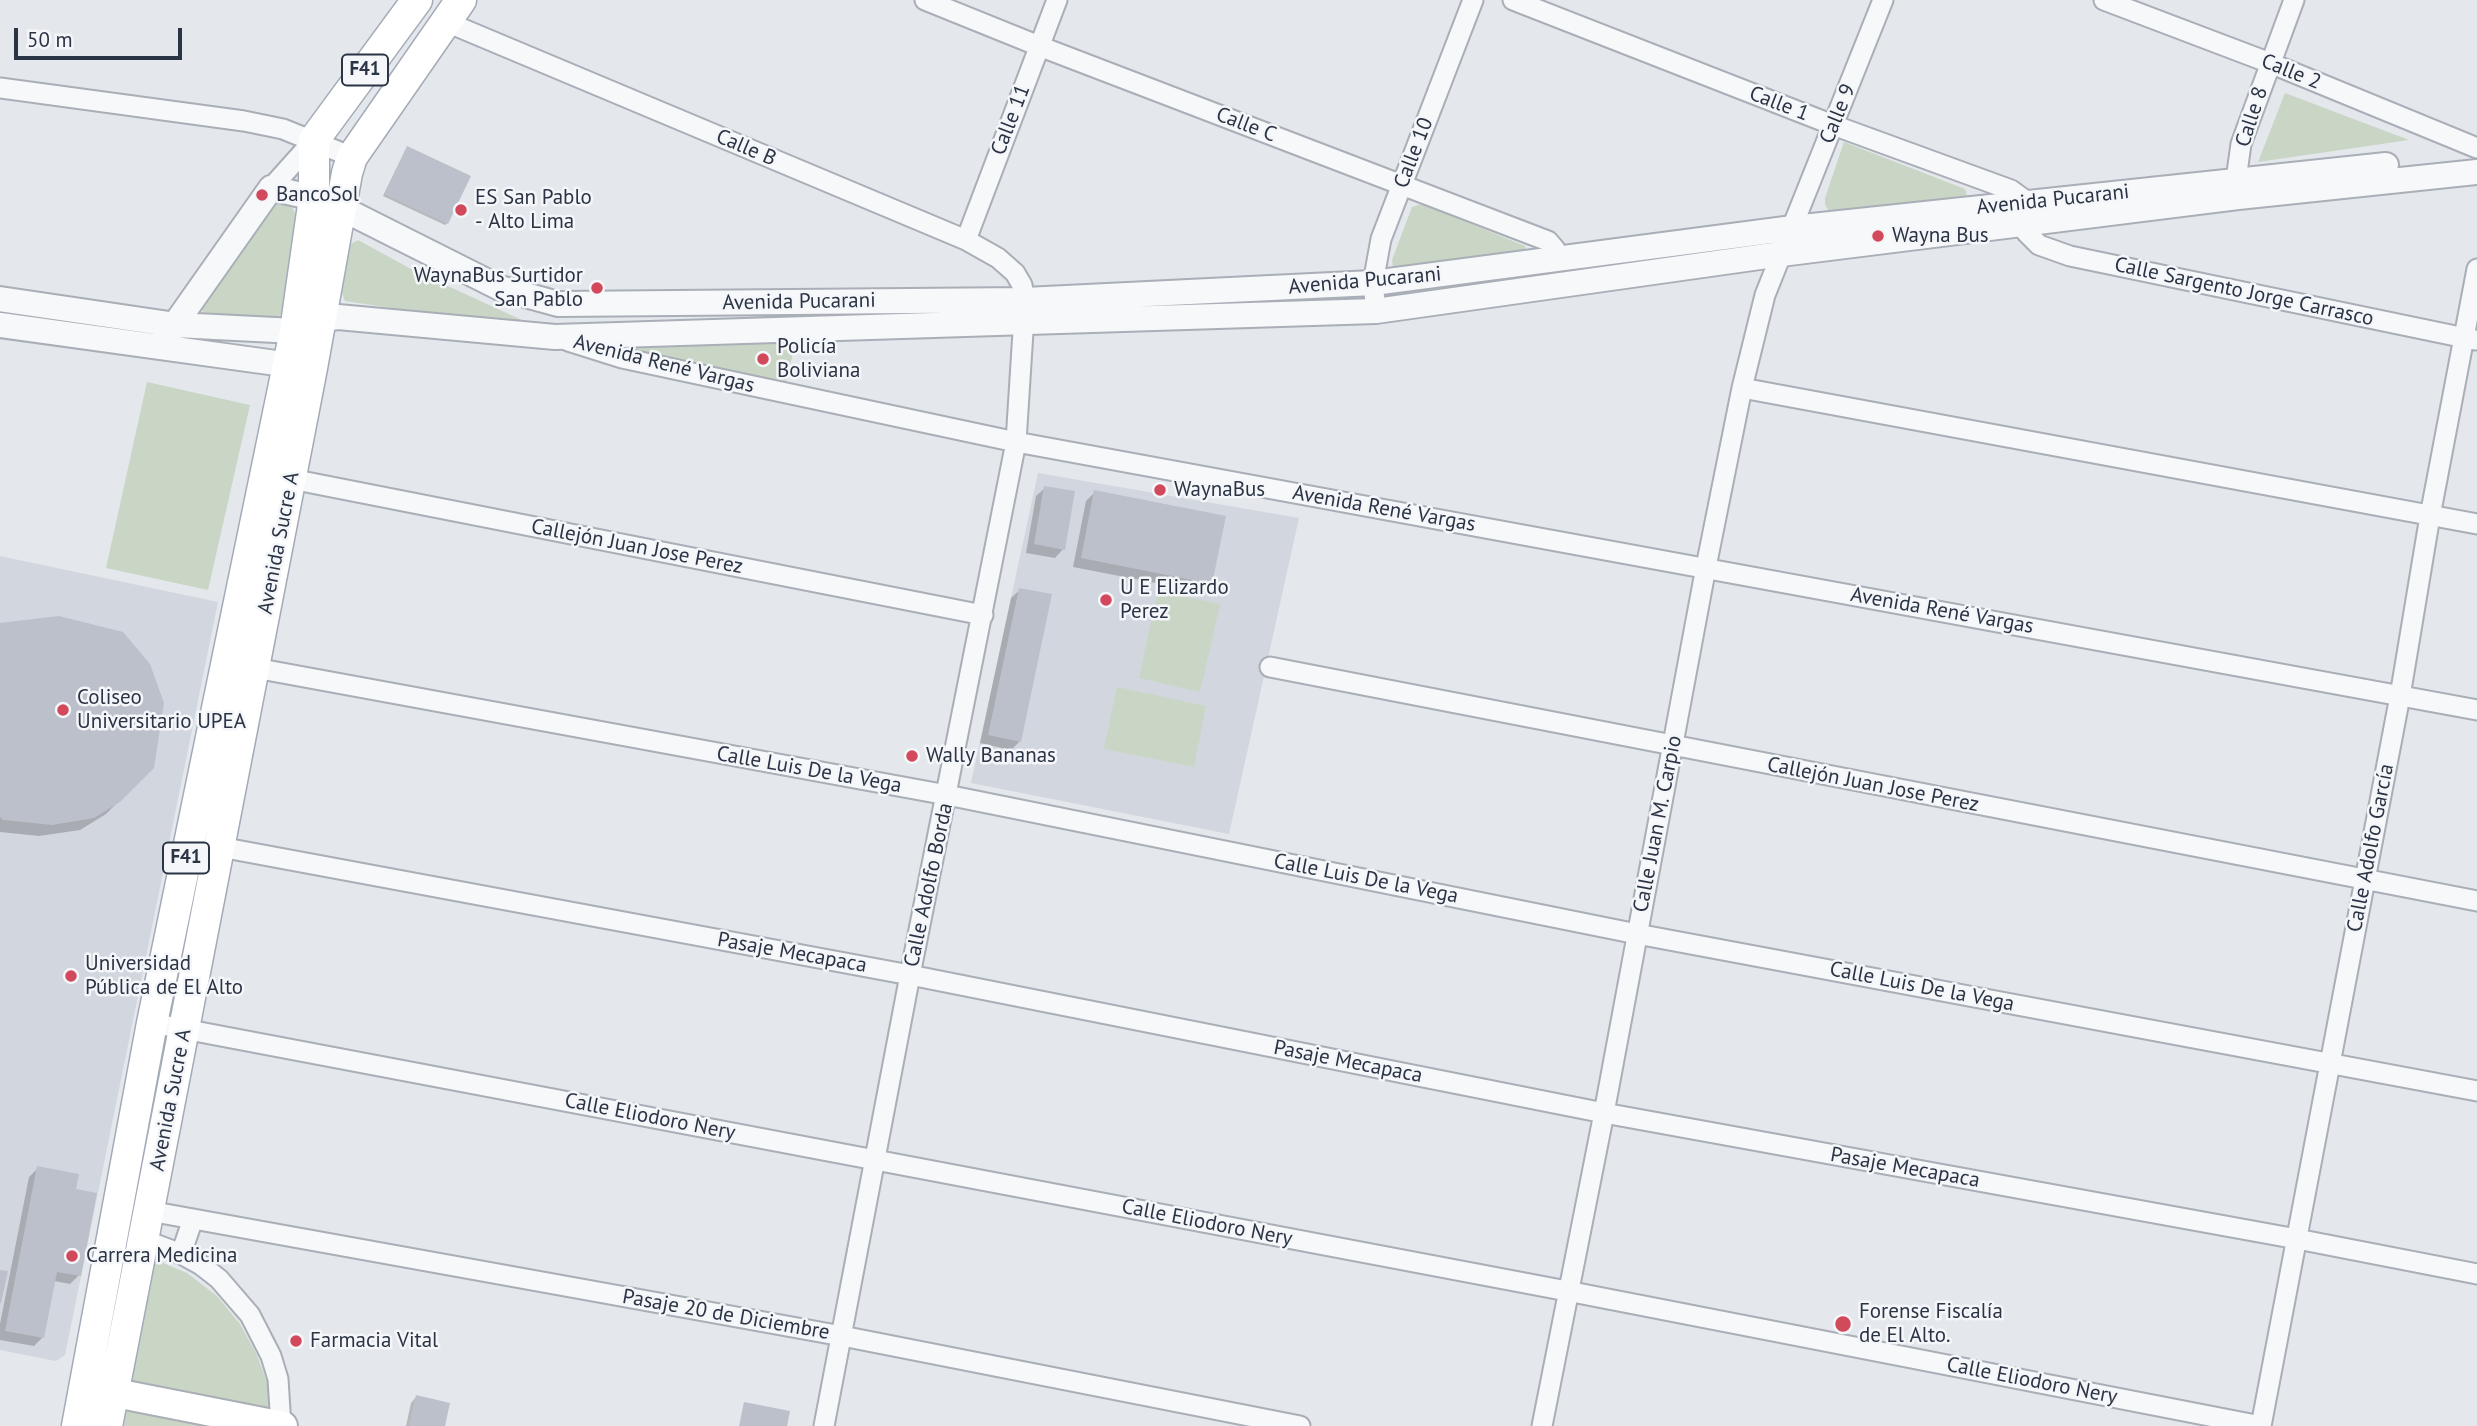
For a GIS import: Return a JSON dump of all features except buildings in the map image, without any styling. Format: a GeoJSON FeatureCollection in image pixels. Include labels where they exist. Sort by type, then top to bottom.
{"type":"FeatureCollection","features":[{"type":"Feature","properties":{"kind":"main road","name":"F41"},"geometry":{"type":"LineString","coordinates":[[327,203],[314,140],[417,0]]}},
{"type":"Feature","properties":{"kind":"main road","name":"F41"},"geometry":{"type":"LineString","coordinates":[[308,325],[327,203],[352,157],[452,11]]}},
{"type":"Feature","properties":{"kind":"main road","name":"Avenida Sucre A"},"geometry":{"type":"LineString","coordinates":[[77,1426],[152,1023],[308,325]]}},
{"type":"Feature","properties":{"kind":"main road","name":"Avenida Sucre A"},"geometry":{"type":"LineString","coordinates":[[107,1426],[291,479],[300,366]]}},
{"type":"Feature","properties":{"kind":"main road"},"geometry":{"type":"LineString","coordinates":[[85,1387],[282,1426]]}},
{"type":"Feature","properties":{"kind":"street","name":"Calle C"},"geometry":{"type":"LineString","coordinates":[[925,0],[1548,241],[1555,249],[1556,259]]}},
{"type":"Feature","properties":{"kind":"street","name":"Calle 11"},"geometry":{"type":"LineString","coordinates":[[966,240],[1057,0]]}},
{"type":"Feature","properties":{"kind":"street","name":"Calle 10"},"geometry":{"type":"LineString","coordinates":[[1376,311],[1373,284],[1381,239],[1473,0]]}},
{"type":"Feature","properties":{"kind":"street","name":"Calle 1"},"geometry":{"type":"LineString","coordinates":[[1513,0],[1833,125],[2011,190],[2019,194],[2024,213]]}},
{"type":"Feature","properties":{"kind":"street","name":"Calle 9"},"geometry":{"type":"LineString","coordinates":[[1793,228],[1883,0]]}},
{"type":"Feature","properties":{"kind":"street","name":"Calle 2"},"geometry":{"type":"LineString","coordinates":[[2104,0],[2270,63],[2477,148]]}},
{"type":"Feature","properties":{"kind":"street","name":"Calle 8"},"geometry":{"type":"LineString","coordinates":[[2237,188],[2241,144],[2294,0]]}},
{"type":"Feature","properties":{"kind":"street","name":"Calle B"},"geometry":{"type":"LineString","coordinates":[[452,11],[966,240],[998,258],[1015,273],[1022,285],[1024,311]]}},
{"type":"Feature","properties":{"kind":"street"},"geometry":{"type":"LineString","coordinates":[[0,88],[244,121],[314,140],[352,157]]}},
{"type":"Feature","properties":{"kind":"street"},"geometry":{"type":"LineString","coordinates":[[159,347],[271,188],[314,140]]}},
{"type":"Feature","properties":{"kind":"street","name":"Avenida Pucarani"},"geometry":{"type":"LineString","coordinates":[[271,188],[327,203],[500,288],[558,304],[1024,311],[1376,311],[1781,254],[2024,213],[2477,156]]}},
{"type":"Feature","properties":{"kind":"street","name":"Avenida Pucarani"},"geometry":{"type":"LineString","coordinates":[[2237,188],[2477,172]]}},
{"type":"Feature","properties":{"kind":"street","name":"Avenida Pucarani"},"geometry":{"type":"LineString","coordinates":[[555,337],[1024,311],[1373,284],[1793,228],[2024,213]]}},
{"type":"Feature","properties":{"kind":"street","name":"Calle Sargento Jorge Carrasco"},"geometry":{"type":"LineString","coordinates":[[2024,213],[2026,232],[2039,245],[2070,256],[2471,339]]}},
{"type":"Feature","properties":{"kind":"street","name":"Calle Juan M. Carpio"},"geometry":{"type":"LineString","coordinates":[[1542,1426],[1742,388],[1765,295],[1793,228]]}},
{"type":"Feature","properties":{"kind":"street","name":"Calle Adolfo García"},"geometry":{"type":"LineString","coordinates":[[2261,1426],[2400,696],[2430,516],[2471,339],[2477,268]]}},
{"type":"Feature","properties":{"kind":"street","name":"Avenida René Vargas"},"geometry":{"type":"LineString","coordinates":[[0,299],[176,325],[308,325],[338,317],[555,337],[622,358],[1016,442],[2477,710]]}},
{"type":"Feature","properties":{"kind":"street"},"geometry":{"type":"LineString","coordinates":[[555,337],[558,304]]}},
{"type":"Feature","properties":{"kind":"street","name":"Calle Adolfo Borda"},"geometry":{"type":"LineString","coordinates":[[824,1426],[1016,442],[1024,311]]}},
{"type":"Feature","properties":{"kind":"street"},"geometry":{"type":"LineString","coordinates":[[0,325],[300,366]]}},
{"type":"Feature","properties":{"kind":"street"},"geometry":{"type":"LineString","coordinates":[[1742,388],[2477,524]]}},
{"type":"Feature","properties":{"kind":"street","name":"Callejón Juan Jose Perez"},"geometry":{"type":"LineString","coordinates":[[291,479],[983,615]]}},
{"type":"Feature","properties":{"kind":"street","name":"Callejón Juan Jose Perez"},"geometry":{"type":"LineString","coordinates":[[1270,667],[2477,901]]}},
{"type":"Feature","properties":{"kind":"street","name":"Calle Luis De la Vega"},"geometry":{"type":"LineString","coordinates":[[255,668],[947,796],[1637,934],[2477,1091]]}},
{"type":"Feature","properties":{"kind":"street","name":"Pasaje Mecapaca"},"geometry":{"type":"LineString","coordinates":[[220,847],[910,975],[1604,1114],[2477,1274]]}},
{"type":"Feature","properties":{"kind":"street","name":"Calle Eliodoro Nery"},"geometry":{"type":"LineString","coordinates":[[152,1023],[1567,1291],[2261,1426]]}},
{"type":"Feature","properties":{"kind":"street","name":"Pasaje 20 de Diciembre"},"geometry":{"type":"LineString","coordinates":[[149,1210],[842,1336],[1300,1426]]}},
{"type":"Feature","properties":{"kind":"street"},"geometry":{"type":"LineString","coordinates":[[181,1254],[193,1219]]}},
{"type":"Feature","properties":{"kind":"street"},"geometry":{"type":"LineString","coordinates":[[144,1240],[181,1254],[219,1279],[250,1315],[262,1335],[278,1379],[282,1426]]}},
{"type":"Feature","properties":{"kind":"shaded area"},"geometry":{"type":"Polygon","coordinates":[[[1038,473],[1299,518],[1229,834],[971,783],[1038,473]]]}},
{"type":"Feature","properties":{"kind":"shaded area","name":"Universidad Pública de El Alto"},"geometry":{"type":"Polygon","coordinates":[[[0,556],[218,602],[65,1355],[56,1361],[0,1350],[0,556]]]}},
{"type":"Feature","properties":{"kind":"green space"},"geometry":{"type":"Polygon","coordinates":[[[2285,93],[2409,140],[2258,162],[2285,93]]]}},
{"type":"Feature","properties":{"kind":"green space"},"geometry":{"type":"Polygon","coordinates":[[[1844,142],[1965,189],[1967,196],[1965,199],[1830,213],[1825,205],[1825,198],[1844,142]]]}},
{"type":"Feature","properties":{"kind":"green space"},"geometry":{"type":"Polygon","coordinates":[[[282,203],[292,207],[297,217],[281,314],[275,321],[205,316],[200,306],[274,204],[282,203]]]}},
{"type":"Feature","properties":{"kind":"green space"},"geometry":{"type":"Polygon","coordinates":[[[1425,205],[1525,246],[1526,253],[1396,270],[1392,260],[1412,207],[1425,205]]]}},
{"type":"Feature","properties":{"kind":"green space"},"geometry":{"type":"Polygon","coordinates":[[[358,240],[413,270],[524,321],[523,328],[345,301],[342,293],[349,245],[358,240]]]}},
{"type":"Feature","properties":{"kind":"green space"},"geometry":{"type":"Polygon","coordinates":[[[797,338],[786,381],[612,351],[618,343],[797,338]]]}},
{"type":"Feature","properties":{"kind":"green space"},"geometry":{"type":"Polygon","coordinates":[[[147,382],[250,405],[208,590],[106,568],[147,382]]]}},
{"type":"Feature","properties":{"kind":"green space"},"geometry":{"type":"Polygon","coordinates":[[[1158,591],[1220,604],[1200,692],[1139,678],[1158,591]]]}},
{"type":"Feature","properties":{"kind":"green space"},"geometry":{"type":"Polygon","coordinates":[[[1117,687],[1206,706],[1194,767],[1104,749],[1117,687]]]}},
{"type":"Feature","properties":{"kind":"green space"},"geometry":{"type":"Polygon","coordinates":[[[156,1260],[187,1273],[217,1296],[240,1324],[257,1355],[270,1390],[273,1403],[265,1410],[134,1386],[128,1379],[149,1266],[156,1260]]]}},
{"type":"Feature","properties":{"kind":"green space"},"geometry":{"type":"Polygon","coordinates":[[[133,1409],[226,1426],[124,1426],[126,1412],[133,1409]]]}},
{"type":"Feature","properties":{"kind":"place","name":"BancoSol"},"geometry":{"type":"Point","coordinates":[262,195]}},
{"type":"Feature","properties":{"kind":"place","name":"ES San Pablo - Alto Lima"},"geometry":{"type":"Point","coordinates":[461,210]}},
{"type":"Feature","properties":{"kind":"place","name":"Wayna Bus"},"geometry":{"type":"Point","coordinates":[1878,236]}},
{"type":"Feature","properties":{"kind":"place","name":"WaynaBus Surtidor San Pablo"},"geometry":{"type":"Point","coordinates":[597,288]}},
{"type":"Feature","properties":{"kind":"place","name":"Policía Boliviana"},"geometry":{"type":"Point","coordinates":[763,359]}},
{"type":"Feature","properties":{"kind":"place","name":"WaynaBus"},"geometry":{"type":"Point","coordinates":[1160,490]}},
{"type":"Feature","properties":{"kind":"place","name":"U E Elizardo Perez"},"geometry":{"type":"Point","coordinates":[1106,600]}},
{"type":"Feature","properties":{"kind":"place","name":"Coliseo Universitario UPEA"},"geometry":{"type":"Point","coordinates":[63,710]}},
{"type":"Feature","properties":{"kind":"place","name":"Wally Bananas"},"geometry":{"type":"Point","coordinates":[912,756]}},
{"type":"Feature","properties":{"kind":"place","name":"Universidad Pública de El Alto"},"geometry":{"type":"Point","coordinates":[71,976]}},
{"type":"Feature","properties":{"kind":"place","name":"Carrera Medicina"},"geometry":{"type":"Point","coordinates":[72,1256]}},
{"type":"Feature","properties":{"kind":"place","name":"Forense Fiscalía de El Alto."},"geometry":{"type":"Point","coordinates":[1843,1324]}},
{"type":"Feature","properties":{"kind":"place","name":"Farmacia Vital"},"geometry":{"type":"Point","coordinates":[296,1341]}}]}
